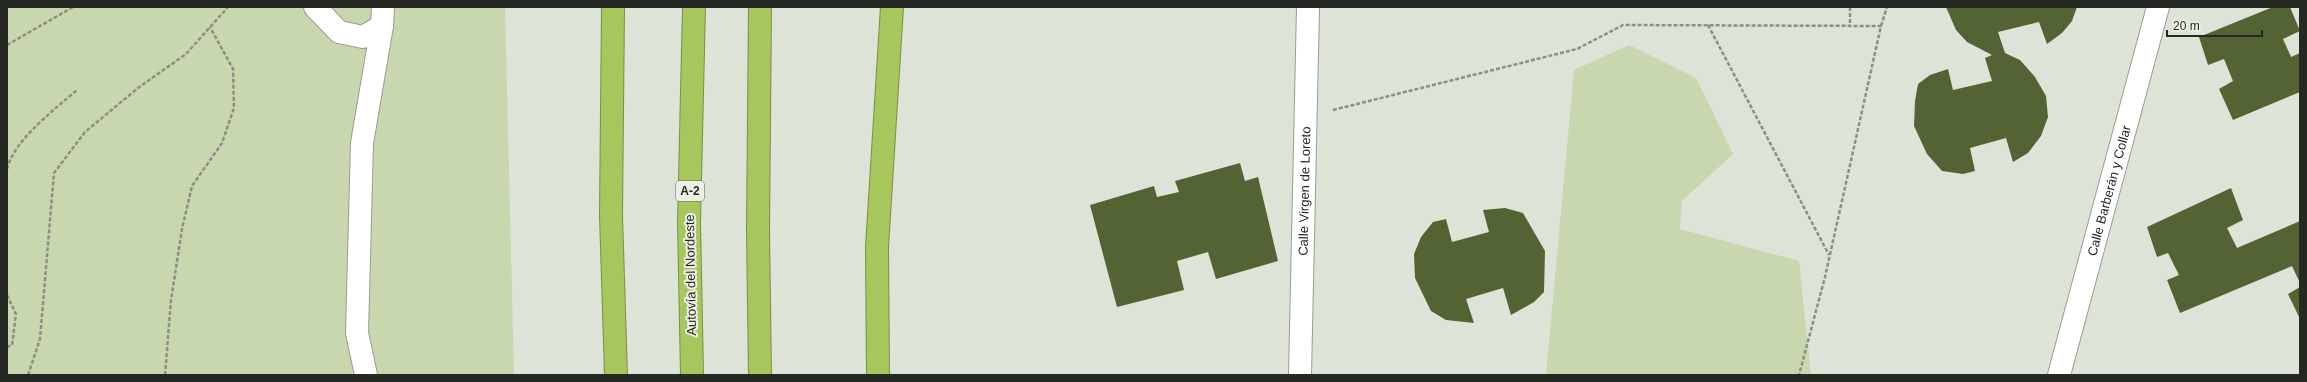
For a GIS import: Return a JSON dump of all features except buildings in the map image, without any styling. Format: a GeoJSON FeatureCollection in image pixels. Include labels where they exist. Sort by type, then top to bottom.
{"type":"FeatureCollection","features":[{"type":"Feature","properties":{"kind":"highway"},"geometry":{"type":"LineString","coordinates":[[613,7],[611,215],[616,375]]}},
{"type":"Feature","properties":{"kind":"highway","name":"Autovía del Nordeste"},"geometry":{"type":"LineString","coordinates":[[692,375],[689,222],[694,7]]}},
{"type":"Feature","properties":{"kind":"highway"},"geometry":{"type":"LineString","coordinates":[[760,7],[758,231],[760,375]]}},
{"type":"Feature","properties":{"kind":"highway"},"geometry":{"type":"LineString","coordinates":[[878,375],[877,247],[892,7]]}},
{"type":"Feature","properties":{"kind":"street"},"geometry":{"type":"LineString","coordinates":[[315,7],[339,32],[363,37],[383,16]]}},
{"type":"Feature","properties":{"kind":"street","name":"Calle Virgen de Loreto"},"geometry":{"type":"LineString","coordinates":[[1300,375],[1308,7]]}},
{"type":"Feature","properties":{"kind":"street","name":"Calle Barberán y Collar"},"geometry":{"type":"LineString","coordinates":[[2059,375],[2158,7]]}},
{"type":"Feature","properties":{"kind":"street"},"geometry":{"type":"LineString","coordinates":[[366,375],[357,333],[362,143],[383,16]]}},
{"type":"Feature","properties":{"kind":"path"},"geometry":{"type":"LineString","coordinates":[[7,45],[74,7]]}},
{"type":"Feature","properties":{"kind":"path"},"geometry":{"type":"LineString","coordinates":[[28,375],[40,339],[54,173],[85,132],[138,88],[186,54],[228,7]]}},
{"type":"Feature","properties":{"kind":"path"},"geometry":{"type":"LineString","coordinates":[[1850,7],[1850,26]]}},
{"type":"Feature","properties":{"kind":"path"},"geometry":{"type":"LineString","coordinates":[[1799,375],[1830,255],[1880,26],[1887,7]]}},
{"type":"Feature","properties":{"kind":"path"},"geometry":{"type":"LineString","coordinates":[[1305,126],[1337,108],[1577,49],[1623,25],[1880,26]]}},
{"type":"Feature","properties":{"kind":"path"},"geometry":{"type":"LineString","coordinates":[[1708,25],[1830,255]]}},
{"type":"Feature","properties":{"kind":"path"},"geometry":{"type":"LineString","coordinates":[[165,375],[171,300],[182,229],[192,186],[222,143],[234,108],[233,69],[210,27]]}},
{"type":"Feature","properties":{"kind":"path"},"geometry":{"type":"LineString","coordinates":[[7,169],[9,162],[35,126],[77,90]]}},
{"type":"Feature","properties":{"kind":"path"},"geometry":{"type":"LineString","coordinates":[[7,295],[16,314],[12,345],[7,347]]}},
{"type":"Feature","properties":{"kind":"green space"},"geometry":{"type":"Polygon","coordinates":[[[7,7],[505,7],[514,375],[7,375],[7,7]]]}},
{"type":"Feature","properties":{"kind":"green space"},"geometry":{"type":"Polygon","coordinates":[[[1629,45],[1696,78],[1733,154],[1682,201],[1680,229],[1799,261],[1811,375],[1546,375],[1574,70],[1629,45]]]}}]}
